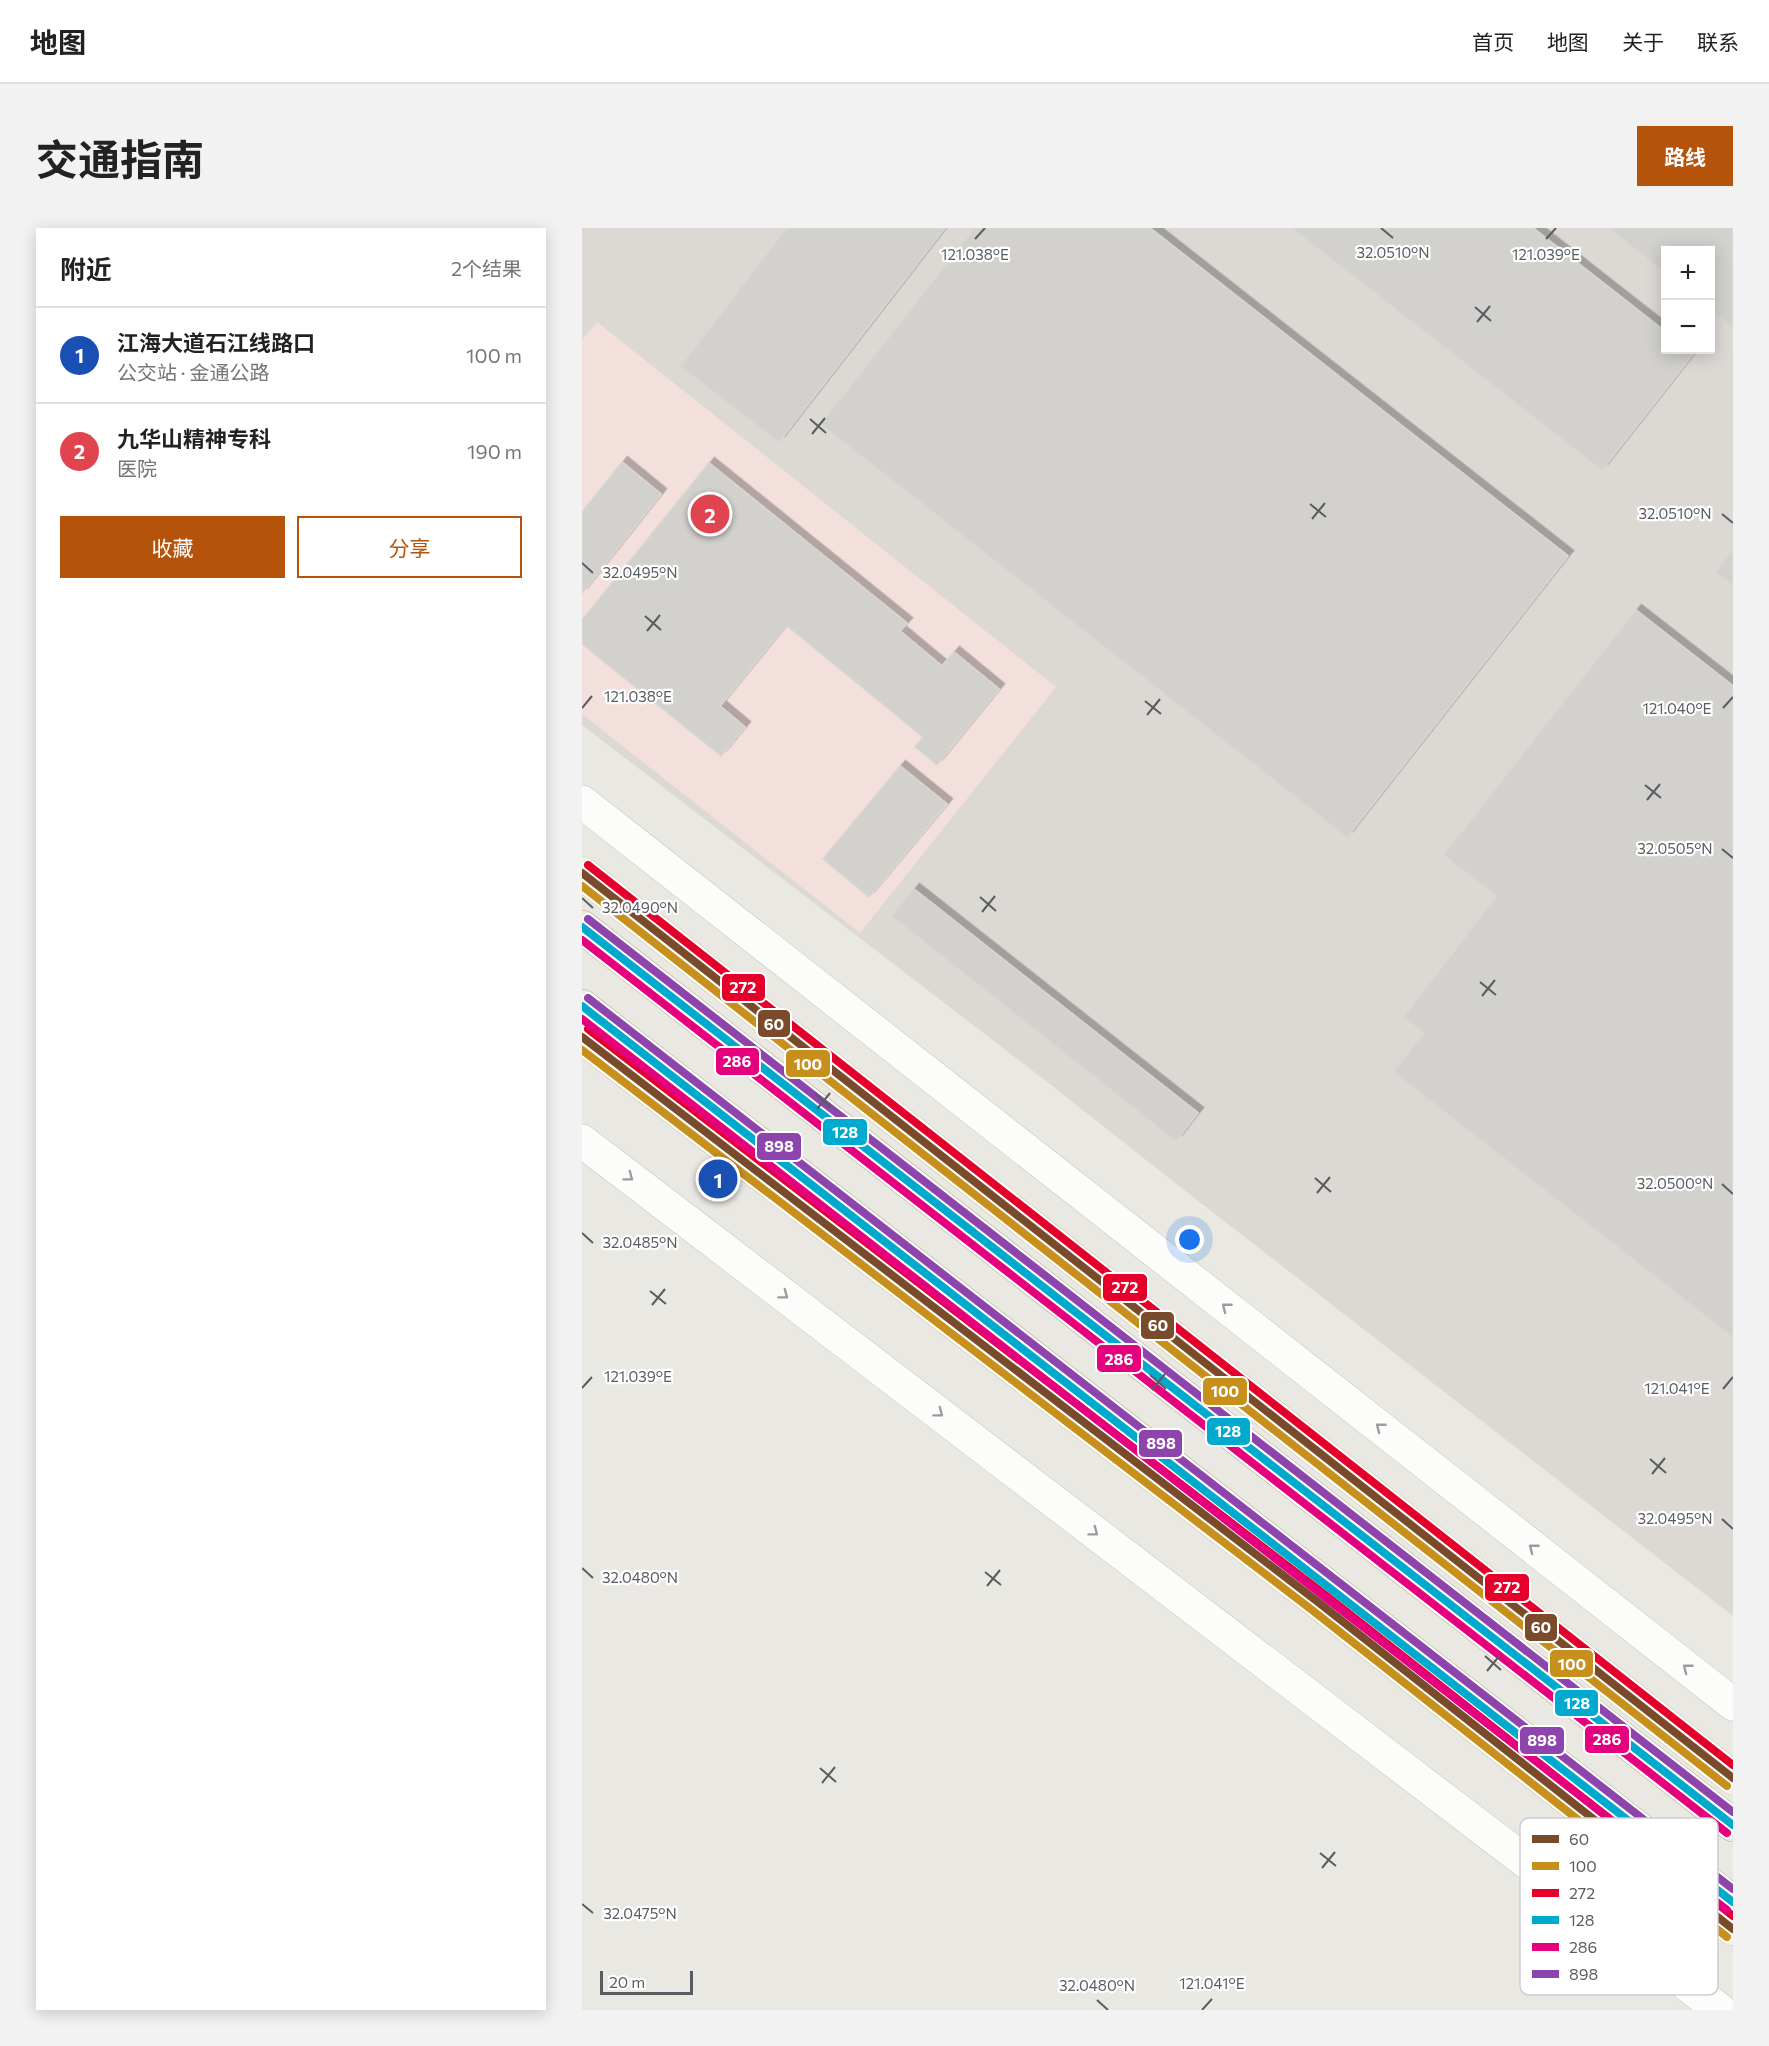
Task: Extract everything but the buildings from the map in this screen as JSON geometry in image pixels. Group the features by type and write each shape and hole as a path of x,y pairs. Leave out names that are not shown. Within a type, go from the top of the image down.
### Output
{"highway":[{"path":"582,927 1733,1825"},
{"path":"582,1006 1625,1818"},
{"path":"1718,1890 1733,1902"}],"main road":[{"path":"582,873 1733,1778"},
{"path":"582,1037 1318,1602 1592,1818"},
{"path":"1718,1917 1733,1929"}],"street":[{"path":"582,802 1733,1704"},
{"path":"582,1141 1520,1857"},
{"path":"1700,1995 1720,2010"}],"shaded area":[{"path":"582,228 1733,228 1733,1616 1050,1084 582,725"},
{"path":"597,322 1056,687 860,933 582,714 582,340"}],"transit line":[{"name":"272","path":"588,865 1733,1765"},
{"name":"60","path":"582,873 1733,1778"},
{"name":"100","path":"582,886 1727,1786"},
{"name":"898","path":"588,919 1733,1812"},
{"name":"128","path":"582,927 1733,1825"},
{"name":"286","path":"582,940 1708,1818"},
{"name":"898","path":"588,998 1642,1818"},
{"name":"128","path":"582,1006 1625,1818"},
{"name":"286","path":"582,1019 1609,1818"},
{"name":"272","path":"588,1029 1324,1594 1609,1818"},
{"name":"60","path":"582,1037 1318,1602 1592,1818"},
{"name":"100","path":"582,1050 1312,1610 1576,1818"},
{"name":"286","path":"1718,1826 1727,1833"},
{"name":"898","path":"1718,1877 1733,1889"},
{"name":"128","path":"1718,1890 1733,1902"},
{"name":"286","path":"1718,1903 1727,1910"},
{"name":"272","path":"1718,1904 1733,1916"},
{"name":"60","path":"1718,1917 1733,1929"},
{"name":"100","path":"1718,1930 1727,1937"}],"place":[{"name":"九华山精神专科","path":"710,514"},
{"name":"江海大道石江线路口","path":"718,1179"}]}
